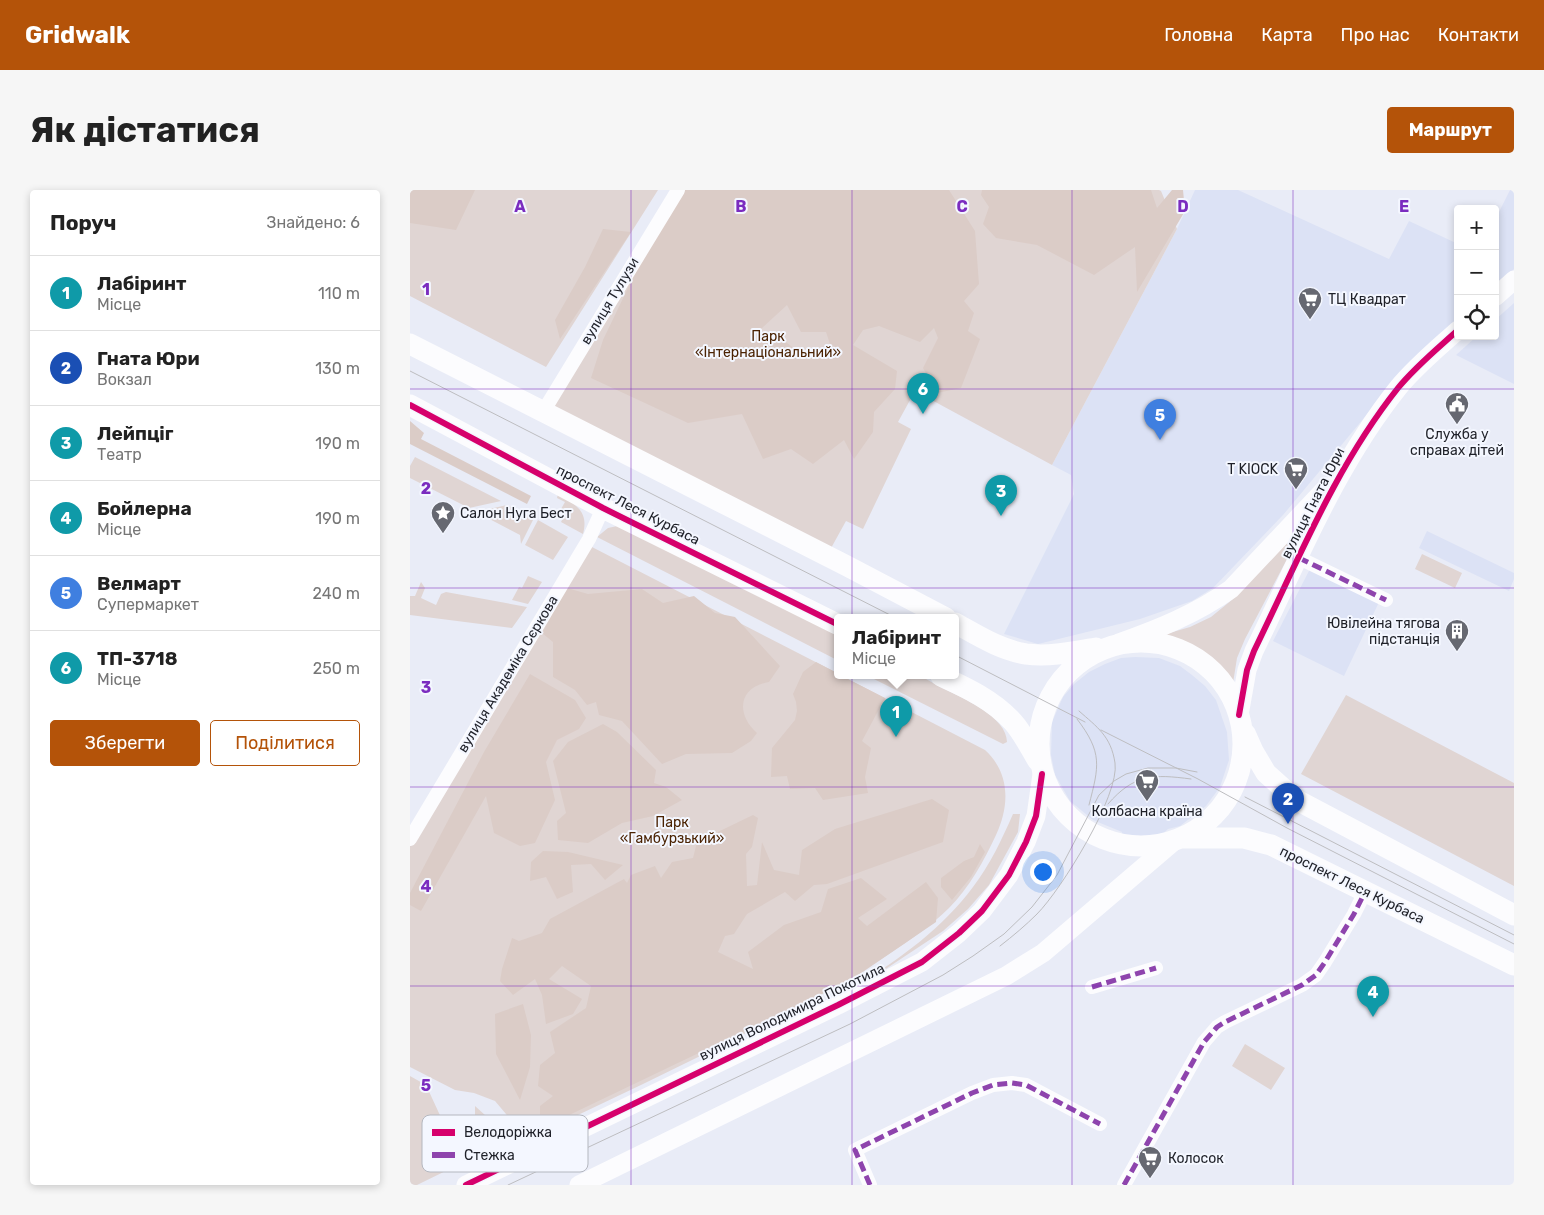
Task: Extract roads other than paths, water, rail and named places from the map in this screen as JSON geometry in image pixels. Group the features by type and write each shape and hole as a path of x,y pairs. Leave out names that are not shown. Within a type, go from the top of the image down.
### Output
{"main road":[{"path":"410,344 838,561 938,614"},
{"name":"проспект Леся Курбаса","path":"410,406 603,508 834,623"},
{"path":"410,410 436,433 498,467 526,468 539,473"},
{"path":"959,625 994,643 1026,654 1060,654 1144,641 1169,645 1193,655 1213,671 1229,691 1253,751 1266,773 1295,799 1514,915"},
{"path":"1041,768 1038,739 1042,715 1051,693 1066,673 1084,658 1112,645"},
{"path":"948,679 987,699 1013,722 1041,768 1054,799 1071,820 1094,835 1119,845 1146,847 1178,840 1202,826 1219,811 1232,791 1240,770 1243,746 1240,719"},
{"name":"проспект Леся Курбаса","path":"1178,840 1244,838 1271,845 1366,890 1514,965"}],"street":[{"name":"вулиця Тулузи","path":"543,412 678,190"},
{"path":"1497,295 1514,280"},
{"name":"вулиця Гната Юри","path":"1240,719 1247,670 1254,651 1341,471 1367,430 1398,388 1415,369 1454,334"},
{"name":"вулиця Гната Юри","path":"1112,645 1167,626 1214,601 1231,589 1341,471"},
{"name":"вулиця Академіка Сєркова","path":"410,839 589,539 603,508"},
{"path":"1299,558 1386,600"},
{"name":"вулиця Володимира Покотила","path":"588,1126 838,1005 922,962 959,933 998,891 1009,875 1026,842 1036,816 1041,768"},
{"path":"579,1185 1006,976 1043,953 1178,840"},
{"path":"1124,1185 1204,1042 1221,1024 1302,985 1316,974 1326,962 1366,890"},
{"path":"1092,986 1156,968"},
{"path":"870,1185 855,1150 993,1084 1012,1083 1026,1085 1100,1124"},
{"name":"вулиця Володимира Покотила","path":"466,1185 493,1172"}],"tram line":[{"path":"410,371 888,614"},
{"path":"959,657 1085,722"},
{"path":"1000,946 1037,914 1060,885 1087,841 1108,797 1114,778 1115,763 1113,754 1107,739 1079,711"},
{"path":"1077,719 1095,751 1095,780 1089,805"},
{"path":"1101,730 1514,944"},
{"path":"588,1147 850,1024 943,975 1004,934 1032,907 1057,875 1099,795 1114,781 1126,774 1148,768 1176,768 1197,772"},
{"path":"1108,804 1117,794 1145,778 1191,779"},
{"path":"1245,797 1514,935"},
{"path":"508,1185 536,1172"}],"place":[{"name":"ТЦ Квадрат","path":"1310,320"},
{"name":"ТП-3718","path":"923,414"},
{"name":"Служба у справах дітей","path":"1457,425"},
{"name":"Велмарт","path":"1160,440"},
{"name":"T KIOCK","path":"1296,490"},
{"name":"Лейпціг","path":"1001,516"},
{"name":"Салон Нуга Бест","path":"443,534"},
{"name":"Ювілейна тягова підстанція","path":"1457,652"},
{"name":"Лабіринт","path":"896,737"},
{"name":"Колбасна країна","path":"1147,802"},
{"name":"Гната Юри","path":"1288,824"},
{"name":"Бойлерна","path":"1373,1017"},
{"name":"Колосок","path":"1150,1179"}],"park label":[{"name":"Парк «Інтернаціональний»","path":"768,344"},
{"name":"Парк «Гамбурзький»","path":"672,830"}]}
